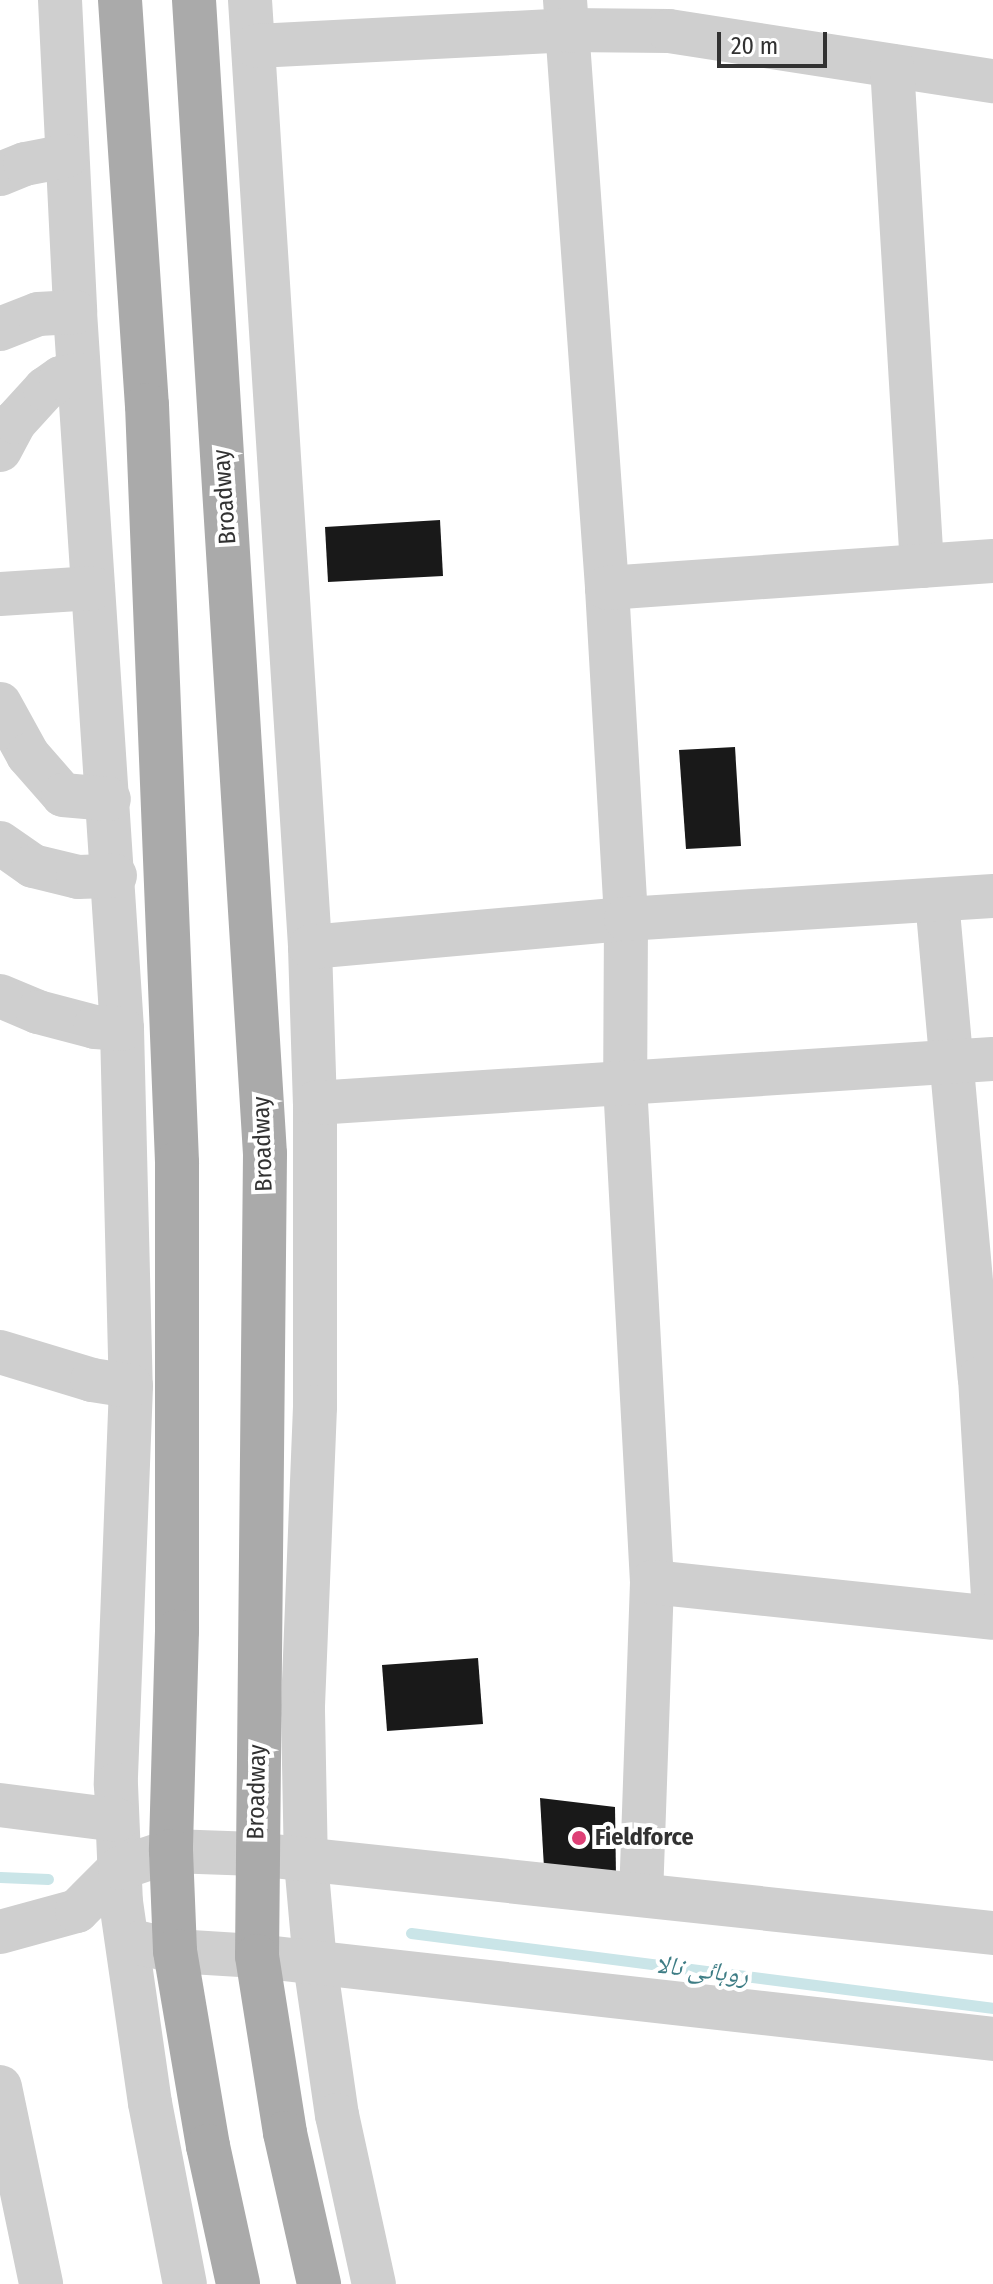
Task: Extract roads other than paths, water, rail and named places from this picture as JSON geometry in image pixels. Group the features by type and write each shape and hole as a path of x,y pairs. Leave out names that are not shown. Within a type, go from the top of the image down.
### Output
{"main road":[{"path":"120,0 147,405 177,1163 177,1631 171,1851 175,1951 208,2146 238,2284"},
{"name":"Broadway","path":"194,0 265,1154 257,1956 285,2133 319,2284"}],"street":[{"path":"60,0 75,312 115,876 122,1029 131,1386 117,1820 124,1936 150,2103 185,2284"},
{"path":"250,0 256,46 310,947 315,1103 315,1407 303,1711 306,1862 315,1963 337,2115 374,2284"},
{"path":"256,46 566,15 993,81"},
{"path":"566,15 607,588 626,919 625,1084 652,1582 641,1893"},
{"path":"892,66 922,566"},
{"path":"0,174 25,164 66,156"},
{"path":"0,329 38,314 75,312"},
{"path":"0,450 15,422 45,389 61,378 79,375"},
{"path":"607,588 993,561"},
{"path":"0,594 93,588"},
{"path":"0,704 28,755 63,795 109,799"},
{"path":"0,843 33,866 78,877 115,876"},
{"path":"310,947 626,919 993,896"},
{"path":"937,900 949,1062 986,1377 993,1598"},
{"path":"0,996 38,1012 95,1027 122,1029"},
{"path":"315,1103 993,1059"},
{"path":"0,1352 92,1380 131,1386"},
{"path":"652,1582 993,1618"},
{"path":"0,1805 117,1820"},
{"path":"0,1932 77,1911 120,1868 171,1851 256,1854 306,1862 641,1893 993,1933"},
{"path":"77,1911 148,1946 175,1951 257,1956 993,2039"},
{"path":"0,2087 41,2284"}],"waterway":[{"name":"روہائی نالا","path":"0,1877 48,1879"},
{"name":"روہائی نالا","path":"411,1933 993,2008"}],"place":[{"name":"Fieldforce","path":"579,1838"}]}
